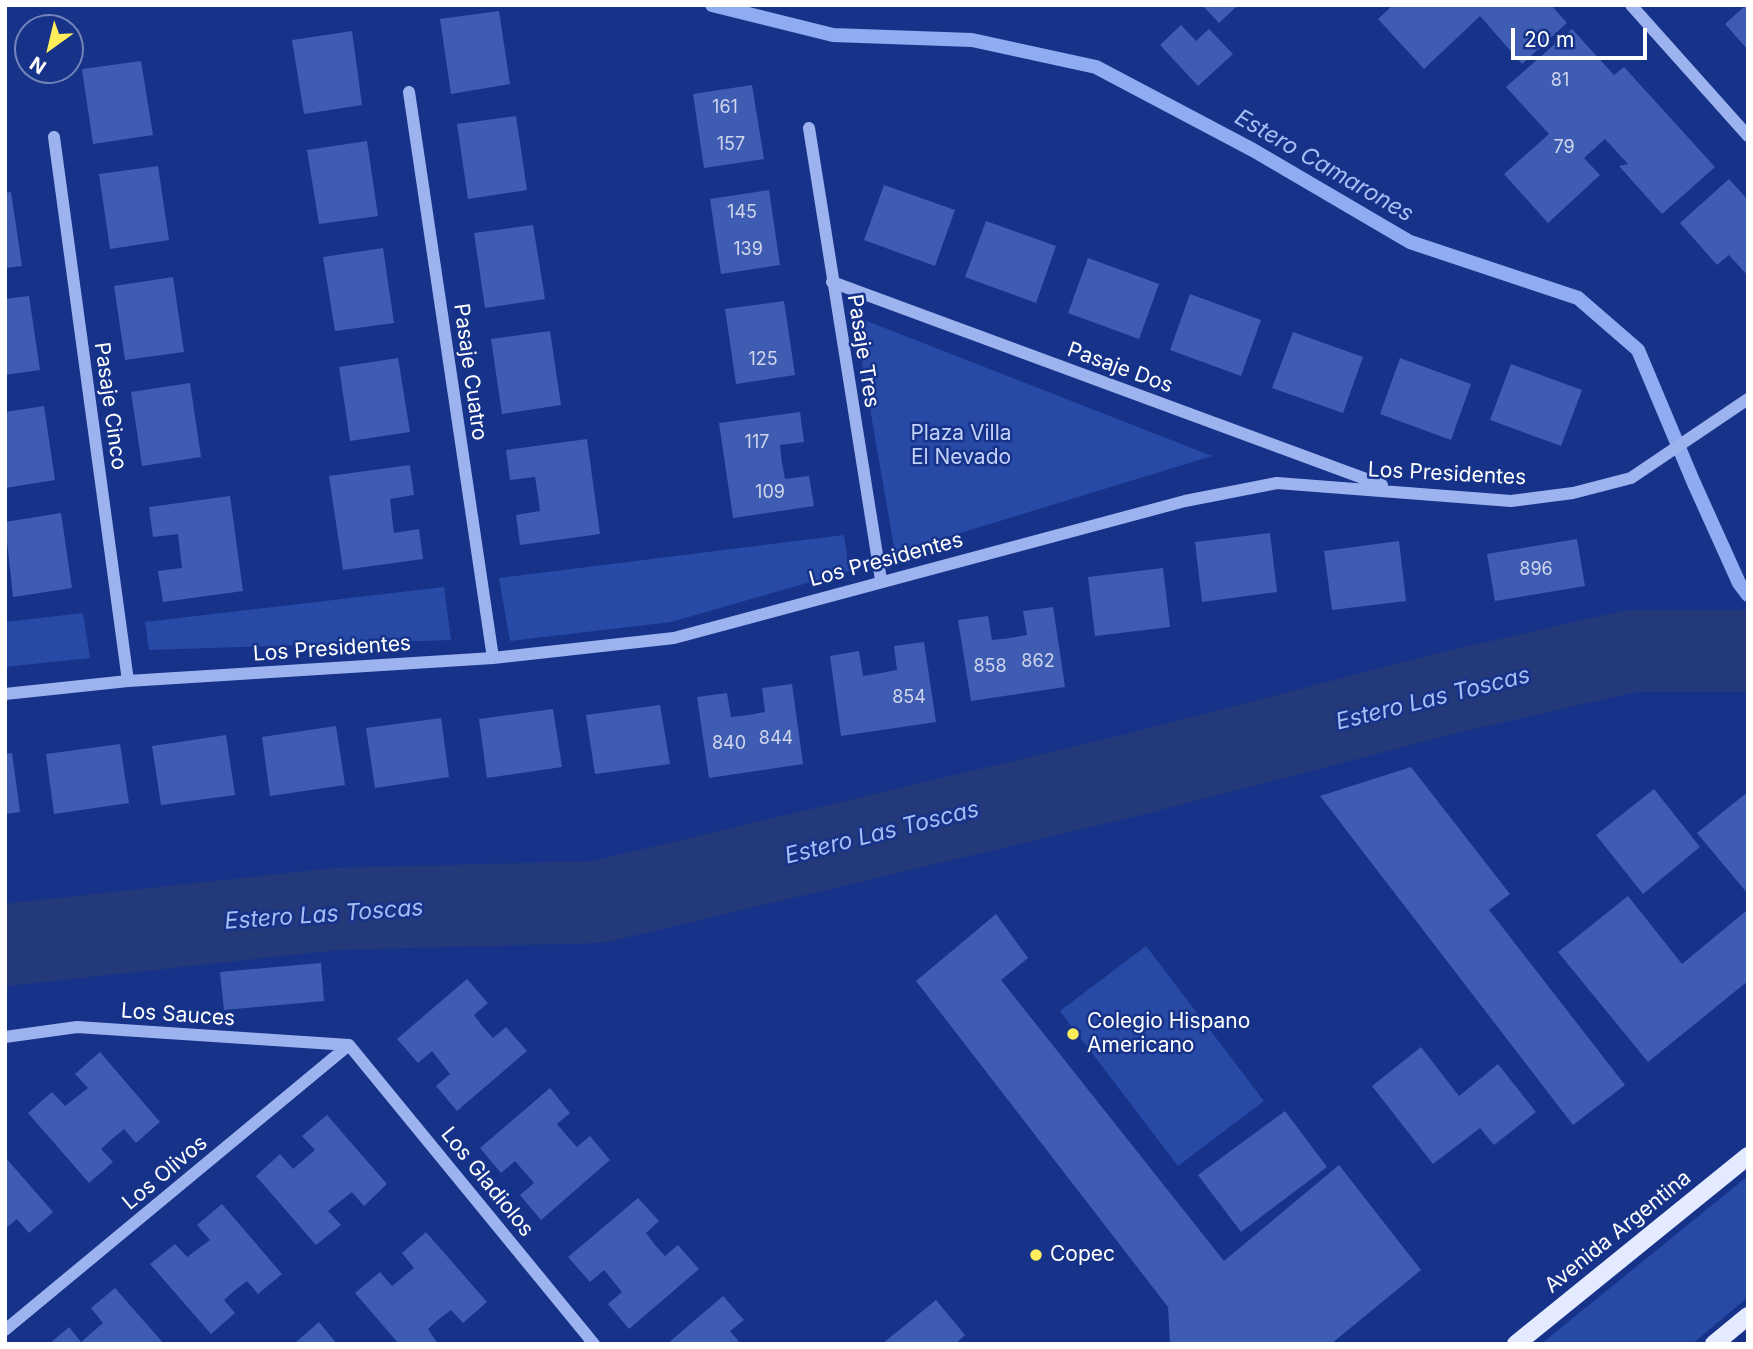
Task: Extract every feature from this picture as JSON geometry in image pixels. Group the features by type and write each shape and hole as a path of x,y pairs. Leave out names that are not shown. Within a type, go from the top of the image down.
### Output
{"main road":[{"name":"Avenida Argentina","path":"1516,1344 1748,1156"},
{"path":"1714,1344 1748,1316"}],"street":[{"path":"1631,5 1748,136"},
{"name":"Pasaje Cuatro","path":"409,92 493,657"},
{"name":"Pasaje Tres","path":"809,128 881,580"},
{"name":"Pasaje Cinco","path":"54,137 128,681"},
{"name":"Pasaje Dos","path":"832,282 1395,490"},
{"name":"Los Presidentes","path":"5,694 128,681 493,657 674,638 881,580 1185,501 1277,483 1511,501 1573,493 1631,478 1748,399"},
{"name":"Los Sauces","path":"5,1037 77,1027 349,1045"},
{"name":"Los Olivos","path":"5,1330 349,1045"},
{"name":"Los Gladiolos","path":"349,1045 590,1342"}],"green space":[{"name":"Plaza Villa El Nevado","path":"854,316 1212,456 895,553"},
{"path":"844,535 849,571 671,622 510,641 499,578"},
{"path":"444,587 451,640 149,650 145,622"},
{"path":"83,613 90,658 5,667 5,622"},
{"path":"1146,946 1264,1101 1178,1166 1060,1011"},
{"path":"1748,1176 1748,1297 1692,1344 1541,1344"}],"building":[{"path":"1202,5 1238,5 1219,23"},
{"path":"1393,5 1551,5 1567,23 1522,64 1480,16 1424,69 1378,19"},
{"path":"1748,5 1748,50 1725,24"},
{"path":"499,11 510,84 451,94 440,19"},
{"path":"1181,25 1196,41 1209,29 1233,54 1198,86 1160,45"},
{"path":"1572,29 1614,75 1624,67 1715,167 1662,214 1619,166 1628,164 1605,139 1584,158 1600,175 1548,223 1504,174 1549,134 1506,87"},
{"path":"352,31 362,105 304,114 292,40"},
{"path":"141,61 153,135 93,144 84,69"},
{"path":"752,85 764,159 704,168 693,94"},
{"path":"516,116 527,190 468,199 457,124"},
{"path":"367,141 378,216 319,224 307,150"},
{"path":"158,166 169,240 110,249 99,174"},
{"path":"1729,179 1748,200 1748,276 1729,255 1717,265 1680,223"},
{"path":"884,185 955,210 935,266 864,240"},
{"path":"769,190 780,265 721,274 710,199"},
{"path":"11,192 22,266 5,268 5,193"},
{"path":"986,221 1056,246 1036,303 965,277"},
{"path":"533,225 545,299 485,308 474,233"},
{"path":"383,248 394,323 335,331 323,257"},
{"path":"1088,258 1159,284 1139,339 1068,313"},
{"path":"173,277 184,352 125,360 114,286"},
{"path":"1190,294 1261,320 1241,376 1170,350"},
{"path":"29,296 40,370 5,375 5,299"},
{"path":"784,301 795,375 736,384 725,309"},
{"path":"550,331 561,405 502,414 491,339"},
{"path":"1293,332 1363,357 1343,413 1272,388"},
{"path":"398,358 410,432 350,441 339,367"},
{"path":"1400,358 1471,384 1451,440 1380,414"},
{"path":"1511,364 1582,390 1561,446 1490,420"},
{"path":"190,383 201,457 142,466 131,392"},
{"path":"44,406 55,480 5,488 5,412"},
{"path":"800,412 804,442 780,445 782,463 785,479 809,476 814,506 733,518 719,423"},
{"path":"587,439 600,534 520,545 516,515 540,511 538,495 535,477 510,480 506,450"},
{"path":"410,465 414,495 390,499 394,533 419,529 423,559 343,570 329,476"},
{"path":"230,496 243,591 163,602 158,571 182,568 178,534 153,537 149,507"},
{"path":"61,513 72,588 13,597 5,522"},
{"path":"1270,533 1277,592 1202,602 1195,542"},
{"path":"1577,539 1585,586 1495,601 1487,554"},
{"path":"1399,541 1406,601 1332,610 1324,551"},
{"path":"1163,568 1170,627 1095,636 1088,577"},
{"path":"1053,607 1065,687 971,701 958,620 988,616 992,640 1010,638 1027,635 1023,611"},
{"path":"924,642 936,722 841,736 830,656 859,651 863,676 897,670 894,646"},
{"path":"792,684 803,764 709,778 697,697 727,693 731,717 749,715 765,712 762,688"},
{"path":"660,705 670,764 595,774 586,715"},
{"path":"553,709 562,767 487,778 479,719"},
{"path":"441,718 449,777 375,788 366,728"},
{"path":"336,726 345,785 270,796 262,737"},
{"path":"226,735 235,795 161,805 152,746"},
{"path":"120,744 129,803 54,814 46,754"},
{"path":"12,753 20,812 5,814 5,754"},
{"path":"1411,767 1510,894 1489,910 1625,1085 1573,1125 1320,796"},
{"path":"1654,789 1700,847 1643,894 1596,835"},
{"path":"1745,794 1748,797 1748,894 1697,833"},
{"path":"1628,896 1682,964 1746,911 1748,913 1748,981 1648,1062 1558,952"},
{"path":"996,914 1028,958 1001,980 1224,1261 1339,1165 1421,1270 1331,1344 1170,1344 1168,1307 916,981"},
{"path":"321,963 324,1001 224,1010 220,972"},
{"path":"467,979 488,1003 474,1015 483,1027 493,1038 506,1027 527,1051 457,1111 436,1086 450,1074 432,1051 418,1063 397,1039"},
{"path":"1421,1047 1459,1096 1498,1064 1536,1112 1494,1145 1480,1128 1433,1164 1372,1086"},
{"path":"100,1052 160,1122 136,1143 124,1129 112,1139 101,1149 113,1162 89,1183 28,1113 52,1092 65,1106 88,1088 75,1074"},
{"path":"550,1088 570,1113 557,1124 577,1147 590,1136 610,1160 541,1220 520,1195 534,1183 515,1161 501,1173 480,1148"},
{"path":"1285,1111 1327,1167 1241,1232 1198,1175"},
{"path":"327,1115 387,1184 364,1206 352,1192 328,1211 341,1225 316,1245 256,1176 280,1154 293,1169 315,1150 302,1136"},
{"path":"5,1157 53,1212 29,1233 17,1219 5,1229"},
{"path":"638,1198 659,1221 646,1233 655,1245 665,1256 678,1245 699,1269 629,1329 608,1304 622,1292 604,1270 590,1282 568,1257"},
{"path":"222,1204 282,1274 258,1294 247,1281 234,1291 224,1300 235,1313 211,1334 150,1264 175,1244 187,1257 210,1240 197,1225"},
{"path":"426,1232 487,1302 463,1323 451,1310 439,1319 428,1329 438,1344 399,1344 355,1293 380,1272 392,1286 414,1268 402,1253"},
{"path":"115,1288 164,1344 49,1344 69,1327 81,1342 103,1323 91,1308"},
{"path":"723,1296 744,1320 730,1331 741,1344 667,1344"},
{"path":"936,1300 965,1335 955,1344 882,1344"},
{"path":"319,1322 337,1344 294,1344"}],"waterway":[{"name":"Estero Camarones","path":"712,5 833,35 972,40 1096,67 1253,150 1410,242 1578,298 1638,350 1693,481 1739,583 1748,595"},
{"name":"Estero Las Toscas","path":"5,945 336,909 598,902 1132,775 1448,693 1631,651 1748,651"}],"place":[{"name":"Colegio Hispano Americano","path":"1073,1034"},
{"name":"Copec","path":"1036,1255"}]}
